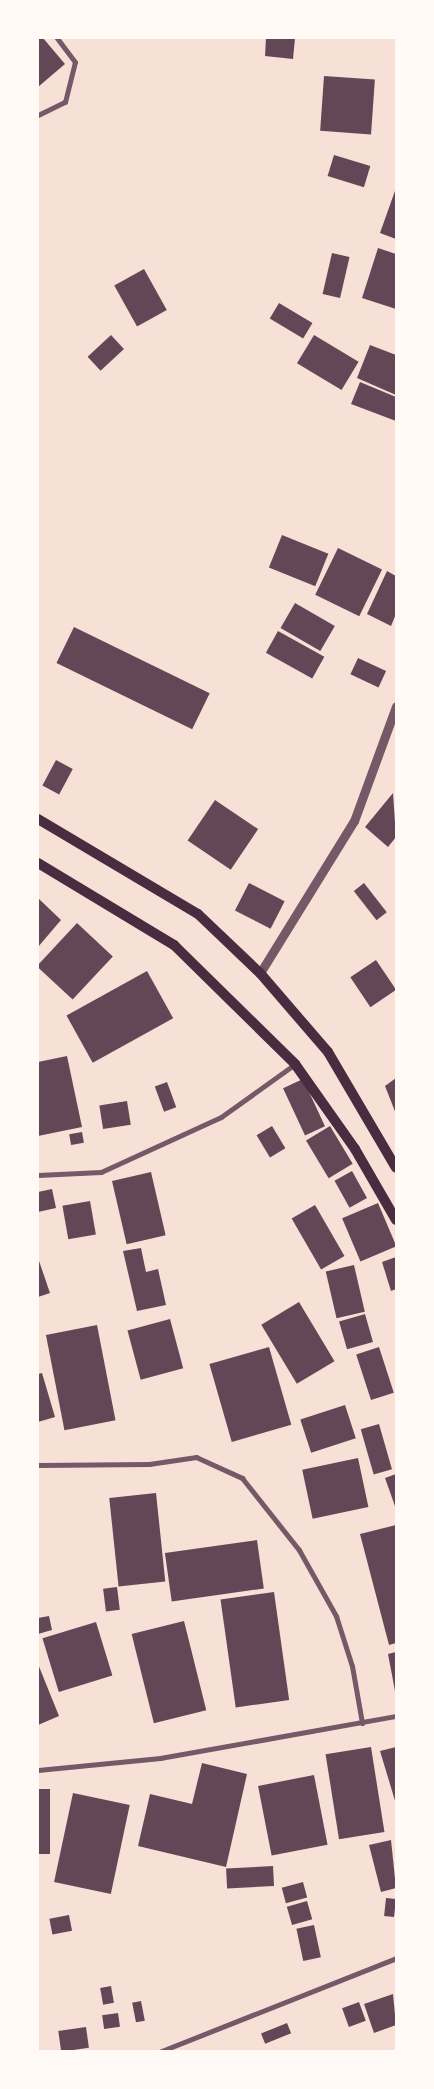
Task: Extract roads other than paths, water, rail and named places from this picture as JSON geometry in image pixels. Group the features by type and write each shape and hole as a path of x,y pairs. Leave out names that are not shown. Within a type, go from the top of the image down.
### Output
{"main road":[{"path":"38,818 198,914 260,972 328,1052 396,1168"},
{"path":"38,864 174,945 295,1064 355,1149 396,1220"}],"street":[{"path":"38,115 65,102 75,62 57,38"},
{"path":"260,972 354,821 396,706"},
{"path":"38,1175 101,1172 222,1117 295,1064"},
{"path":"38,1465 149,1464 196,1457 242,1478 299,1550 336,1616 352,1666 362,1723"},
{"path":"38,1770 160,1758 396,1716"},
{"path":"159,2052 396,1958"}]}
